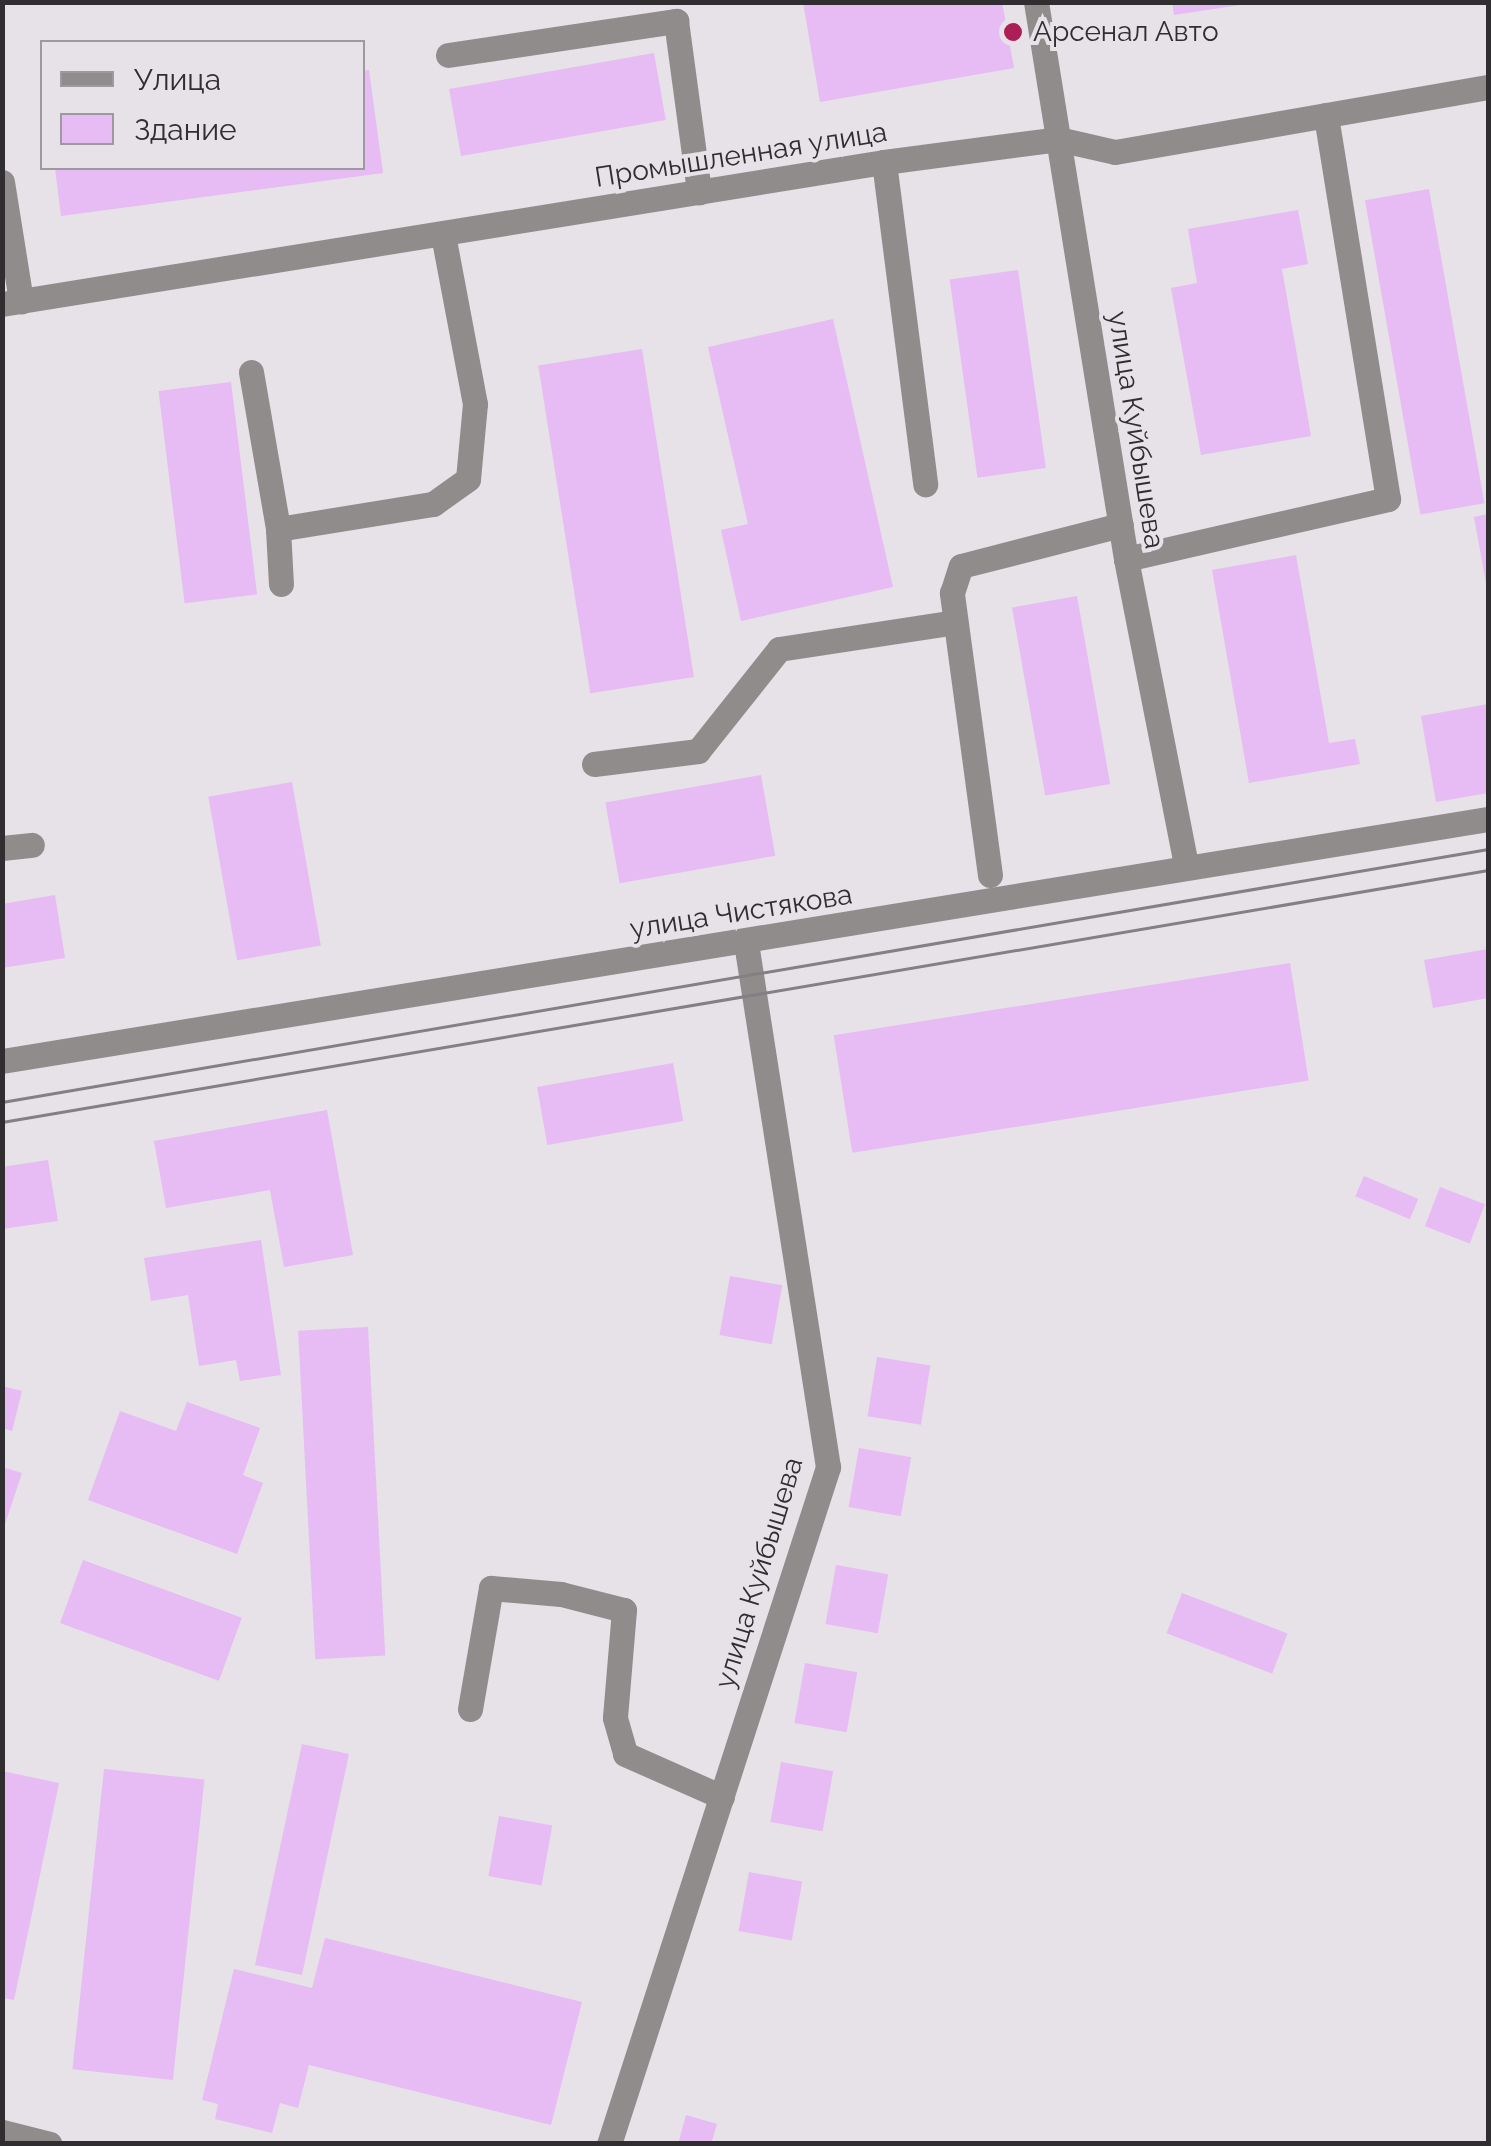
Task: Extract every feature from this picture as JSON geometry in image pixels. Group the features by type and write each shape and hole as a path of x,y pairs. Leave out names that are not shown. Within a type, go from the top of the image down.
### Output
{"street":[{"name":"улица Куйбышева","path":"1036,2 1126,558 1186,866"},
{"path":"448,54 676,22 698,192"},
{"name":"Промышленная улица","path":"12,302 884,162 1058,138 1114,152 1488,87"},
{"path":"1126,558 1388,499 1326,115"},
{"path":"884,162 925,484"},
{"path":"2,182 12,302"},
{"path":"278,529 433,504 468,479 475,404 443,234"},
{"path":"251,372 278,529 281,584"},
{"path":"990,875 952,593 961,566 1121,526"},
{"path":"594,764 698,751 779,649 956,622"},
{"name":"улица Чистякова","path":"2,1061 746,943 1488,818"},
{"path":"2,848 32,845"},
{"name":"улица Куйбышева","path":"610,2144 828,1467 746,943"},
{"path":"470,1709 490,1588 560,1594 624,1610 614,1718 626,1754 722,1796"},
{"path":"2,2132 50,2144"}],"building":[{"path":"803,2 1002,2 1014,68 820,102"},
{"path":"1172,2 1239,2 1240,5 1174,15"},
{"path":"654,53 666,120 461,156 449,89"},
{"path":"369,70 383,173 61,216 55,170 365,170 365,71"},
{"path":"1429,189 1484,503 1420,514 1365,200"},
{"path":"1298,210 1308,264 1282,269 1311,436 1201,455 1171,288 1197,283 1188,229"},
{"path":"1018,270 1046,468 978,478 950,280"},
{"path":"833,319 893,587 741,621 721,530 748,524 708,347"},
{"path":"642,349 694,677 590,693 538,365"},
{"path":"231,382 257,594 185,603 159,391"},
{"path":"1488,514 1488,589 1487,589 1474,517"},
{"path":"1296,555 1329,743 1355,739 1360,764 1249,783 1212,570"},
{"path":"1077,596 1110,784 1045,796 1012,607"},
{"path":"1488,704 1488,793 1436,802 1421,716"},
{"path":"761,775 775,856 620,883 605,802"},
{"path":"292,782 321,945 237,960 208,797"},
{"path":"55,895 65,958 2,968 2,904"},
{"path":"1488,949 1488,998 1433,1008 1424,960"},
{"path":"1290,963 1309,1081 852,1153 834,1035"},
{"path":"673,1063 683,1121 547,1145 537,1087"},
{"path":"327,1110 353,1255 284,1267 270,1190 166,1208 154,1141"},
{"path":"48,1160 58,1221 2,1229 2,1167"},
{"path":"1364,1176 1418,1199 1410,1219 1355,1196"},
{"path":"1440,1187 1485,1204 1470,1243 1425,1226"},
{"path":"261,1240 281,1375 240,1381 236,1360 199,1366 188,1295 151,1301 144,1258"},
{"path":"730,1276 782,1285 772,1344 720,1335"},
{"path":"368,1327 385,1656 315,1659 298,1331"},
{"path":"877,1357 930,1365 921,1425 868,1416"},
{"path":"2,1386 22,1391 12,1431 2,1428"},
{"path":"187,1402 260,1428 243,1475 263,1483 237,1554 88,1500 120,1411 176,1431"},
{"path":"859,1448 911,1457 901,1516 849,1507"},
{"path":"2,1467 22,1473 3,1530 2,1530"},
{"path":"83,1560 242,1618 219,1681 60,1623"},
{"path":"836,1565 888,1574 878,1633 826,1624"},
{"path":"1182,1593 1287,1633 1272,1674 1167,1633"},
{"path":"805,1663 857,1672 847,1732 794,1723"},
{"path":"302,1744 349,1754 302,1975 255,1965"},
{"path":"781,1762 833,1771 823,1831 770,1822"},
{"path":"104,1769 204,1780 173,2080 72,2069"},
{"path":"2,1771 59,1783 14,2000 2,1998"},
{"path":"499,1816 552,1825 542,1885 488,1876"},
{"path":"749,1872 802,1881 792,1940 739,1931"},
{"path":"325,1938 582,2002 551,2125 309,2065 298,2108 280,2103 272,2133 215,2119 218,2104 202,2100 234,1969 312,1988"},
{"path":"686,2115 717,2124 711,2144 678,2144"}],"tram line":[{"path":"2,1102 1488,849"},
{"path":"2,1122 1488,870"}],"place":[{"name":"Арсенал Авто","path":"1013,32"}]}
